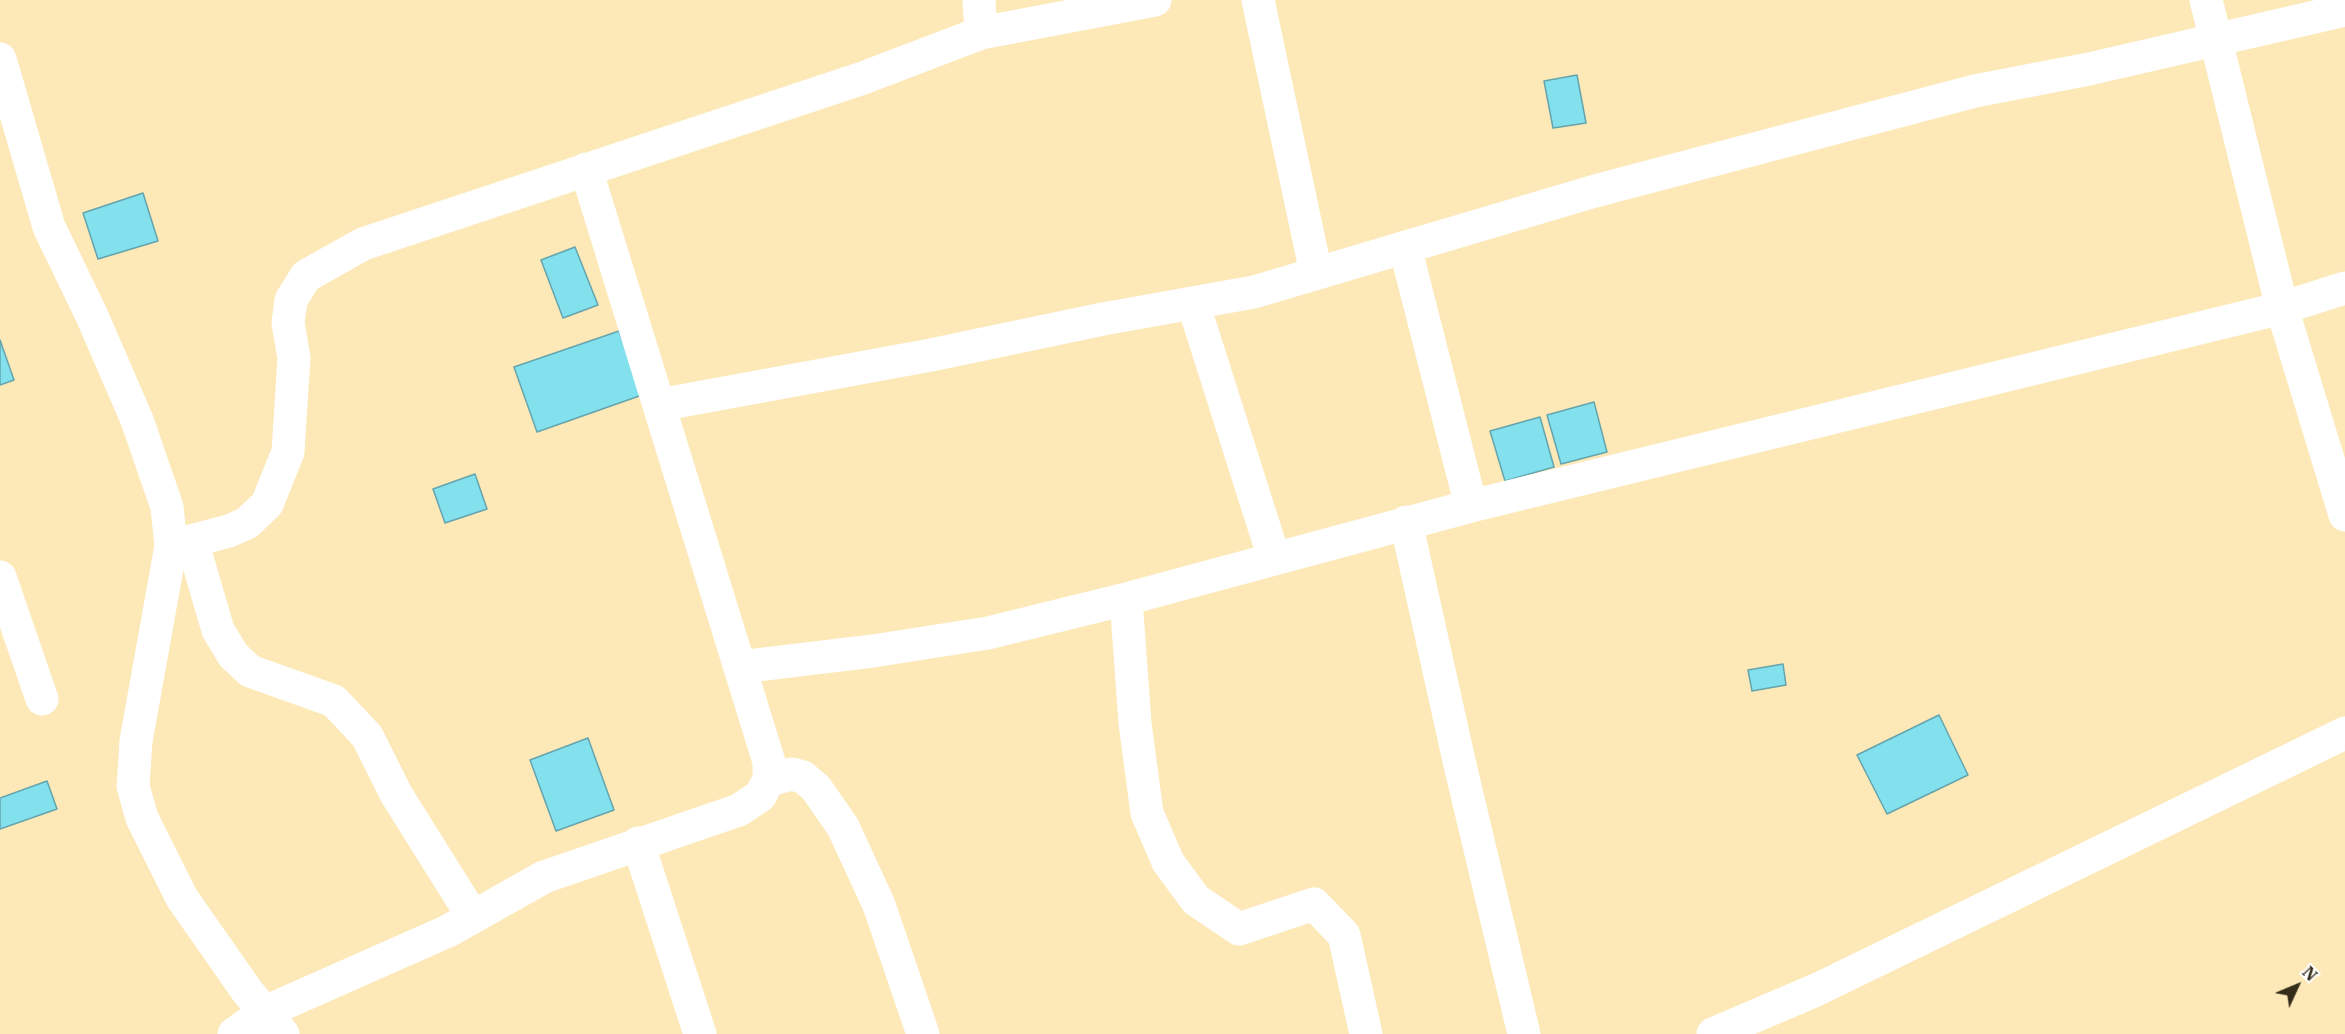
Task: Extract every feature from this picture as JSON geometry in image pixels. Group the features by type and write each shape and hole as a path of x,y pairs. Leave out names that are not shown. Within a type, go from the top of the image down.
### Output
{"street":[{"path":"979,0 981,33"},
{"path":"181,544 229,531 247,523 267,504 288,452 294,358 288,323 291,300 306,276 363,244 863,78 981,33 1155,0"},
{"path":"1258,0 1316,273"},
{"path":"2206,0 2282,308 2345,515"},
{"path":"659,405 1254,292 1607,188 1975,91 2089,69 2345,10"},
{"path":"0,59 50,227 137,420 181,544 218,630 232,655 250,670 334,701 367,736 396,794 472,917"},
{"path":"234,1034 274,1023 544,878 638,843 739,810 760,796 769,780 769,762 586,169"},
{"path":"1405,247 1471,506"},
{"path":"740,667 873,651 988,633 1126,599 1406,522 2282,308 2345,288"},
{"path":"1193,303 1274,558"},
{"path":"1406,522 1460,765 1524,1034"},
{"path":"181,544 138,730 133,786 142,818 182,898 247,990 274,1023"},
{"path":"0,577 42,699"},
{"path":"1126,599 1135,723 1147,813 1168,862 1196,900 1239,929 1314,904 1344,936 1366,1034"},
{"path":"1713,1034 1827,985 2345,733"},
{"path":"769,780 792,774 803,777 816,788 843,827 879,905 924,1034"},
{"path":"638,843 700,1034"}],"building":[{"path":"1577,75 1586,123 1553,128 1544,81"},
{"path":"143,193 158,241 98,259 83,213"},
{"path":"575,247 598,305 563,318 541,260"},
{"path":"619,331 642,395 537,432 514,367"},
{"path":"0,340 14,380 0,385"},
{"path":"1594,402 1607,452 1561,464 1547,415"},
{"path":"1540,417 1554,467 1505,481 1490,431"},
{"path":"475,474 487,509 445,523 433,489"},
{"path":"1783,664 1786,685 1752,691 1748,670"},
{"path":"1939,715 1968,775 1887,814 1857,755"},
{"path":"588,738 614,810 556,831 530,760"},
{"path":"47,781 57,809 0,829 0,798"}]}
